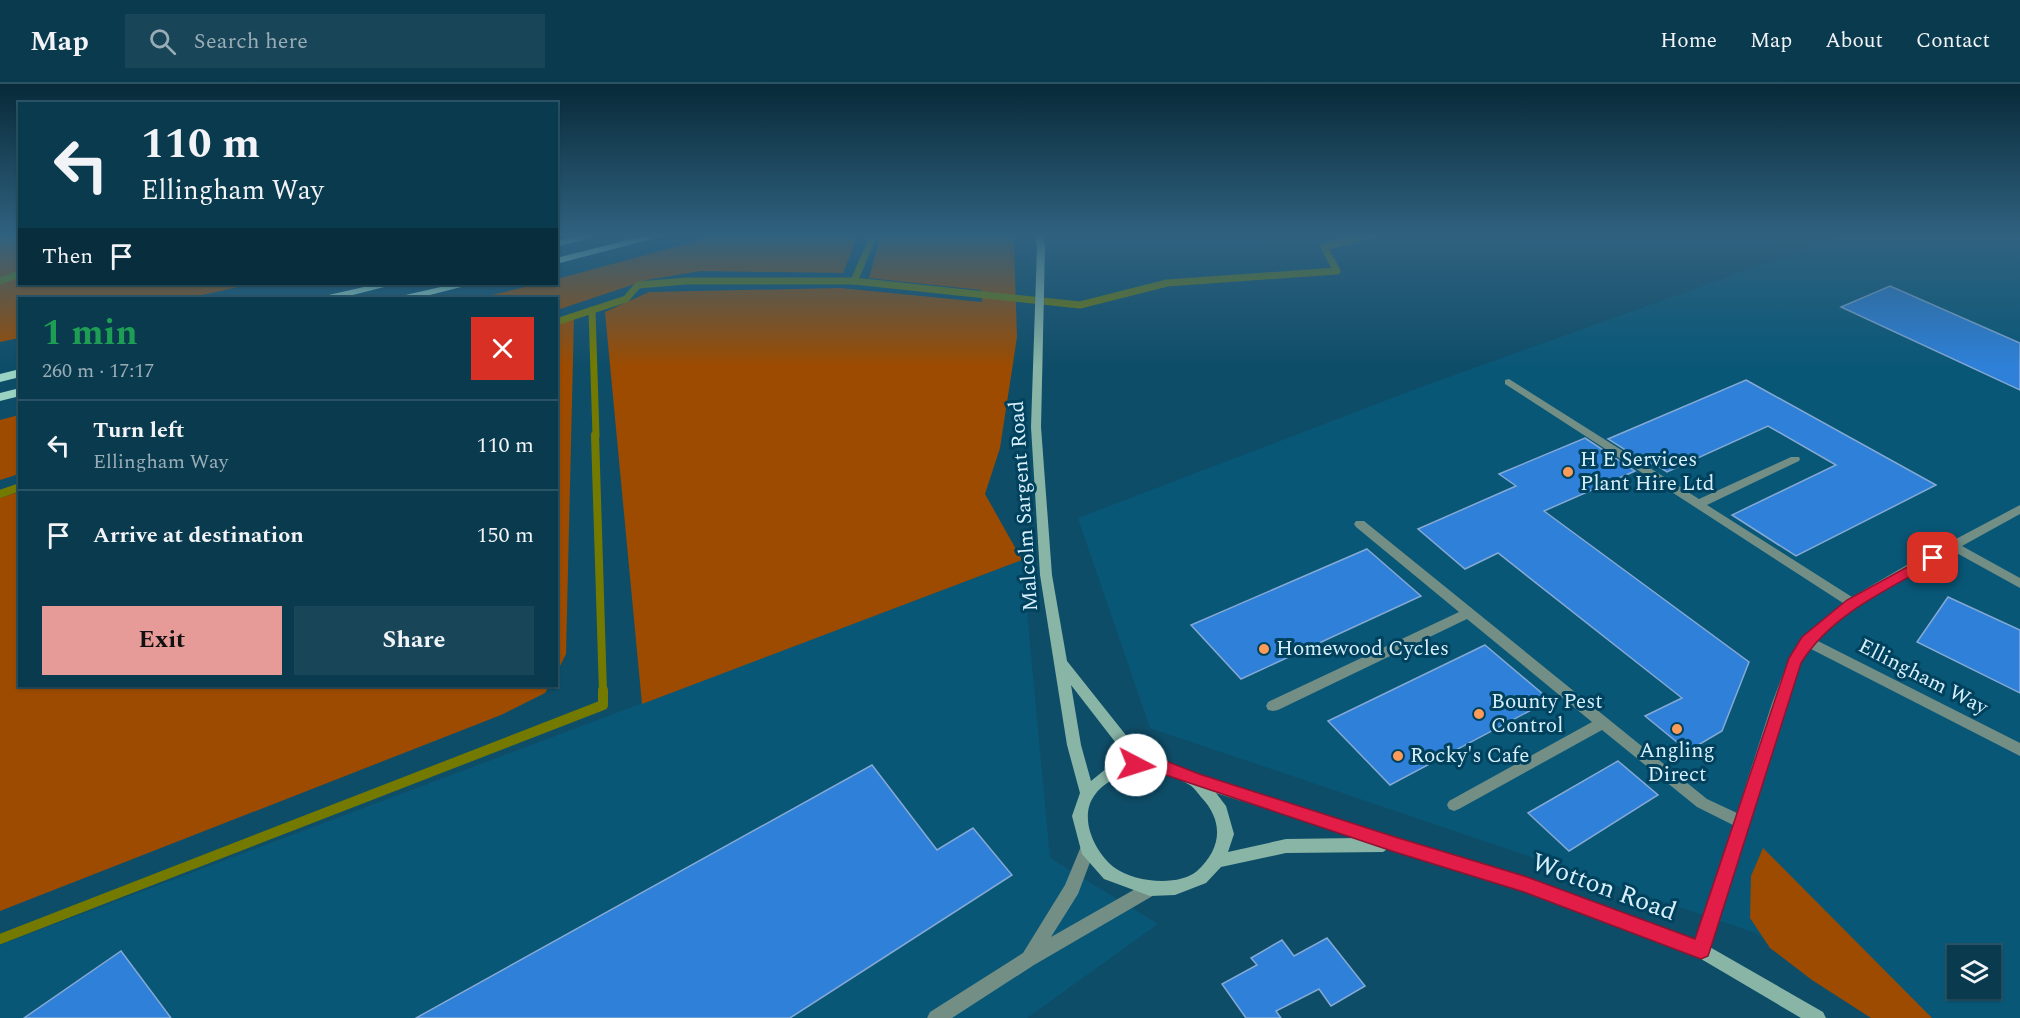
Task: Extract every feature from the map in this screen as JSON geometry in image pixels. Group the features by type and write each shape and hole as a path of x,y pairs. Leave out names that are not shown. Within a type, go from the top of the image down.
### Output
{"main road":[{"path":"332,297 386,285"},
{"path":"409,297 463,285"},
{"path":"0,378 18,374"},
{"path":"0,397 18,392"}],"street":[{"name":"Malcolm Sargent Road","path":"1040,279 1036,428 1046,575 1074,745 1088,794"},
{"path":"1509,382 1852,603"},
{"path":"1699,504 1795,459"},
{"path":"1701,950 1794,662 1807,641 1852,603 2020,509"},
{"path":"1360,524 1702,803 1741,822"},
{"path":"1953,546 2020,584"},
{"path":"1272,706 1467,612"},
{"name":"Ellingham Way","path":"1807,641 2020,750"},
{"name":"Malcolm Sargent Road","path":"1062,664 1124,743 1158,765"},
{"path":"1454,805 1602,723"},
{"name":"Wotton Road","path":"1088,794 1112,772 1136,765 1158,765 1195,780 1524,884 1701,950 1818,1018"},
{"name":"Wotton Road","path":"1028,959 1072,889 1087,849 1110,874 1150,889 1176,888 1200,878 1217,861 1226,834 1219,806 1195,780"},
{"path":"1087,849 1080,816 1088,794"},
{"name":"Wotton Road","path":"1217,861 1286,846 1395,845"},
{"name":"Wotton Road","path":"936,1018 1028,959 1150,889"}],"shaded area":[{"path":"0,279 18,279 18,285 247,285 193,297 18,297 18,338 0,342"},
{"path":"558,279 655,279 558,310 558,297 483,297 534,285 558,285"},
{"path":"874,279 1015,279 1017,337 1000,448 985,494 1022,560 642,704 605,312 649,292 840,288 982,302 981,290"},
{"path":"1723,279 2020,279 2020,1018 1889,1018 1753,932 1150,728 1078,518 1421,387"},
{"path":"574,316 566,654 558,670 558,322"},
{"path":"18,415 18,474 0,480 0,420"},
{"path":"18,492 18,687 548,687 545,693 501,715 0,911 0,498"},
{"path":"1022,560 1050,858 1158,924 1027,1018 0,1018 0,945"},
{"path":"1763,848 1932,1018 1871,1018 1812,980 1770,948 1750,918 1751,876"}],"building":[{"path":"1890,286 2020,343 2020,390 1841,307"},
{"path":"1746,380 1936,485 1796,556 1732,515 1836,465 1768,426 1667,472 1653,463 1649,465 1608,439"},
{"path":"1585,438 1635,471 1544,511 1749,662 1722,731 1688,751 1645,716 1682,698 1498,553 1465,569 1418,529 1516,486 1499,474"},
{"path":"1367,549 1421,596 1241,679 1191,625"},
{"path":"1948,597 2020,630 2020,693 1917,642"},
{"path":"1485,645 1550,700 1390,785 1328,721"},
{"path":"1618,761 1658,795 1569,851 1528,813"},
{"path":"872,765 937,850 973,828 1012,875 790,1018 416,1018"},
{"path":"1327,938 1365,986 1331,1006 1319,989 1276,1011 1281,1018 1246,1018 1222,984 1257,965 1251,958 1282,940 1294,956"},
{"path":"121,951 171,1018 24,1018"}],"waterway":[{"path":"0,281 7,279"},
{"path":"854,281 1080,305 1167,283 1230,279"},
{"path":"592,310 626,299 638,285 686,281 854,281"},
{"path":"558,321 592,310"},
{"path":"592,310 596,436"},
{"path":"595,435 603,692"},
{"path":"0,494 18,488"},
{"path":"0,939 603,705 603,692"}],"place":[{"name":"H E Services Plant Hire Ltd","path":"1568,472"},
{"name":"Homewood Cycles","path":"1264,649"},
{"name":"Bounty Pest Control","path":"1479,714"},
{"name":"Angling Direct","path":"1677,729"},
{"name":"Rocky's Cafe","path":"1398,756"}],"route":[{"path":"1136,765 1158,765 1195,780 1524,884 1701,950 1794,662 1807,641 1852,603 1933,558"}]}
